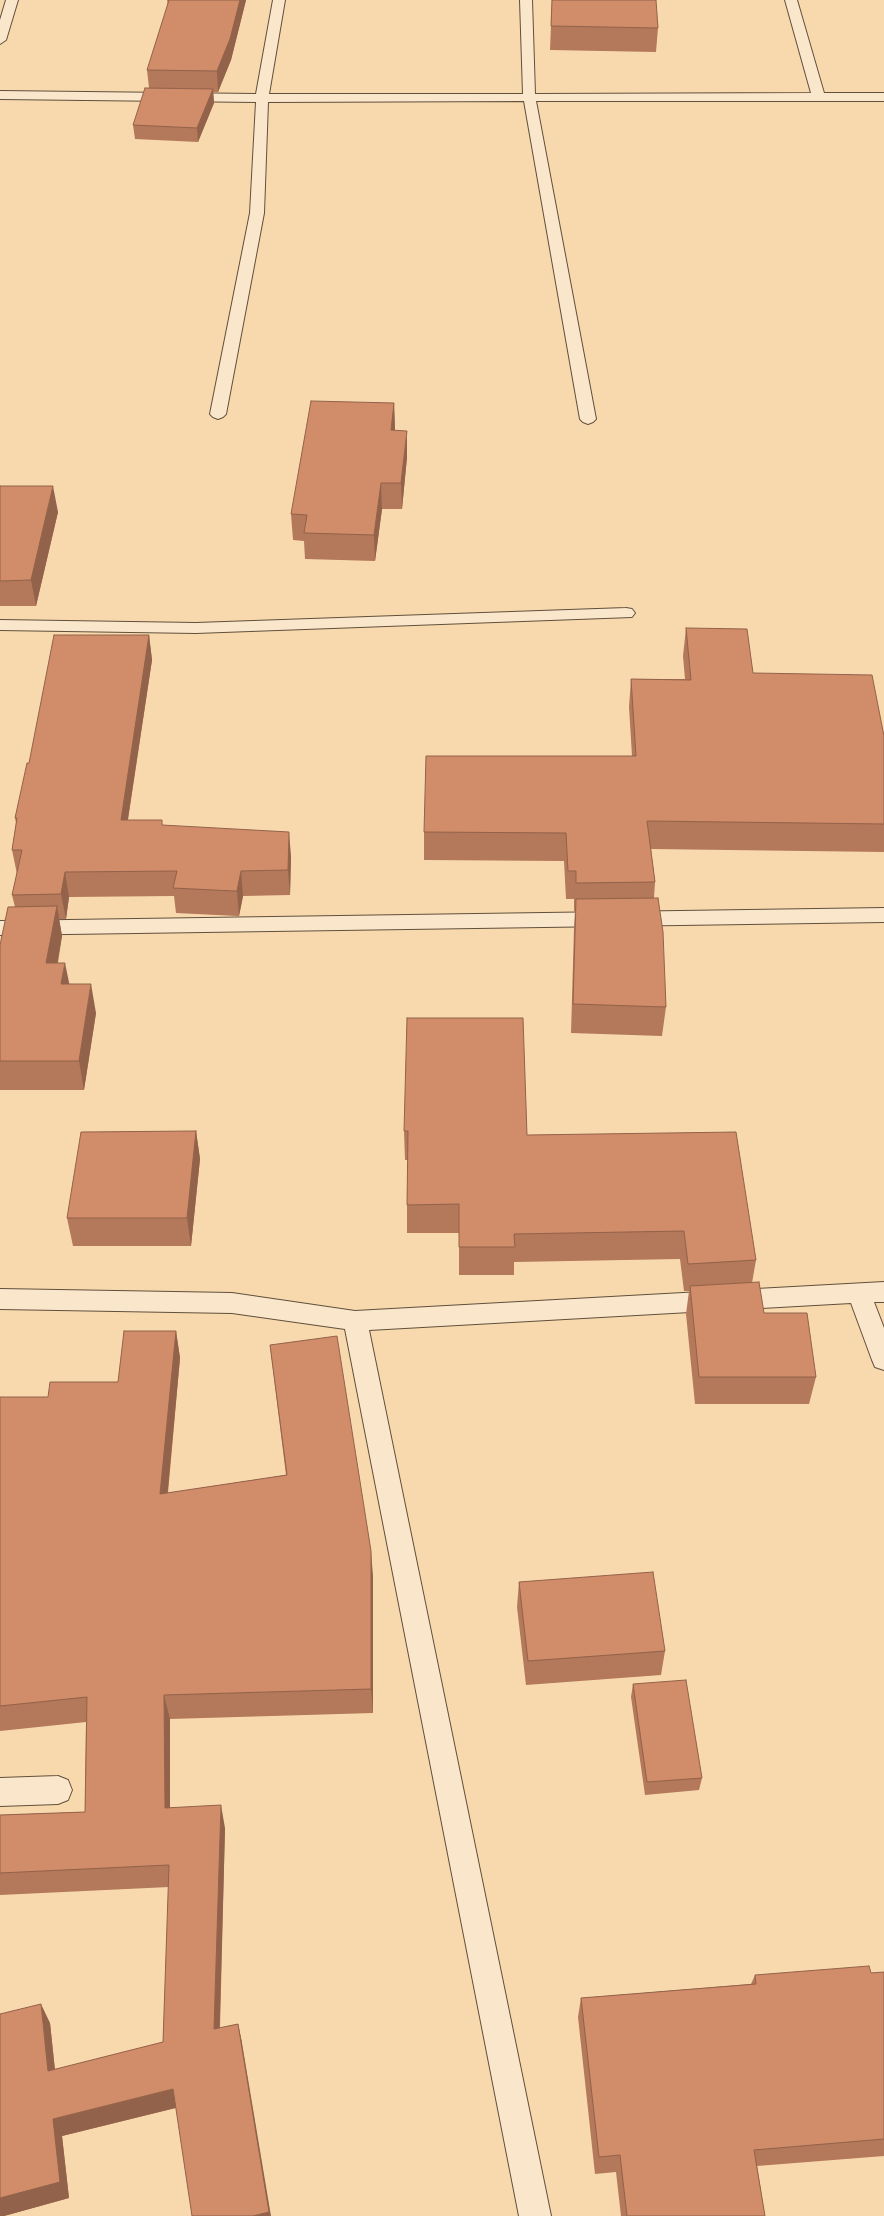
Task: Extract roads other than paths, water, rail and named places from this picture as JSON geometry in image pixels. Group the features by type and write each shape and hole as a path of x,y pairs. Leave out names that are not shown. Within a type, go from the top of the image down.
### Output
{"street":[{"path":"0,40 12,0"},
{"path":"218,414 257,214 262,98 279,0"},
{"path":"526,0 529,96 588,419"},
{"path":"790,0 819,98"},
{"path":"0,94 262,98 529,96 884,97"},
{"path":"0,625 196,628 626,613"},
{"path":"0,928 884,915"},
{"path":"0,1299 232,1303 355,1321 884,1292"},
{"path":"858,1293 884,1360"},
{"path":"355,1321 535,2216"},
{"path":"0,1792 58,1790"}]}
